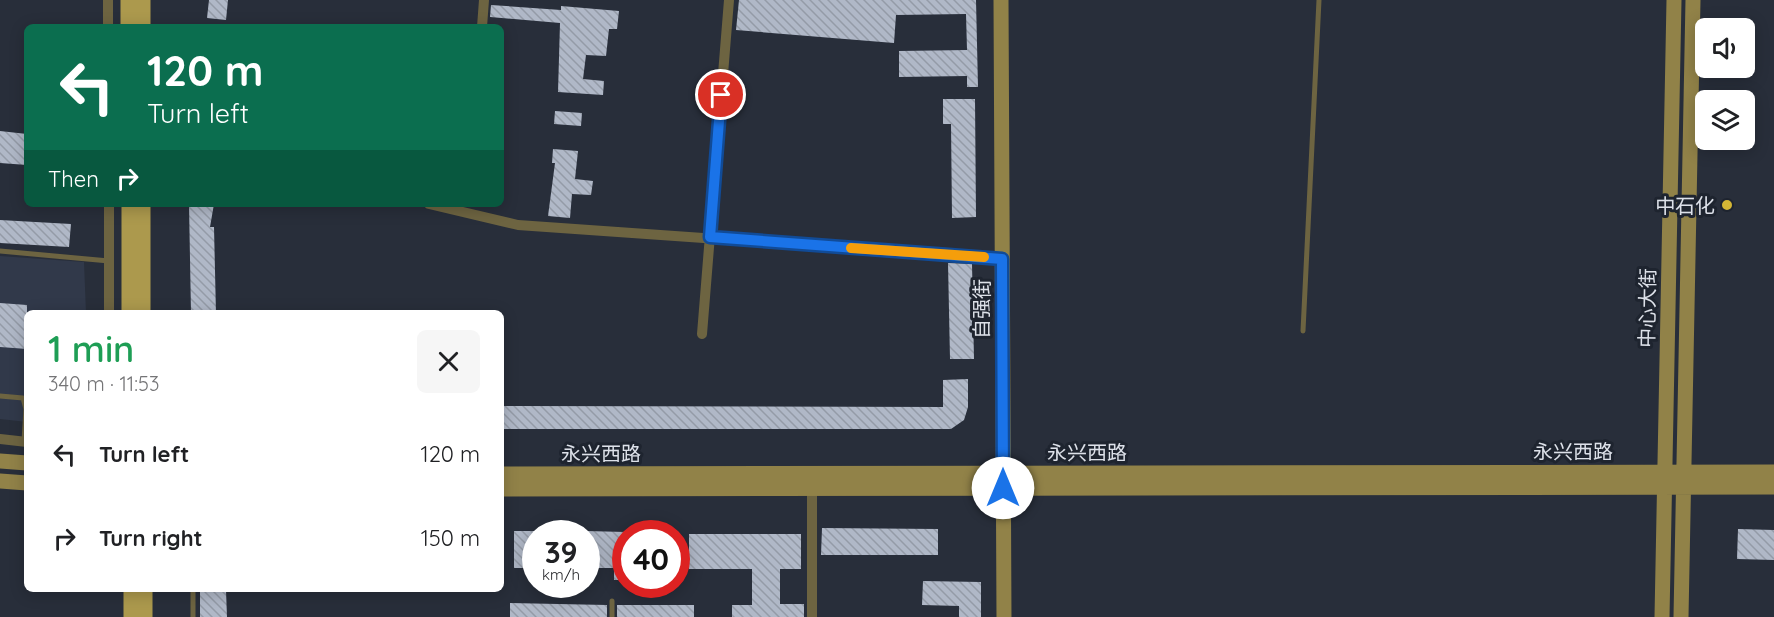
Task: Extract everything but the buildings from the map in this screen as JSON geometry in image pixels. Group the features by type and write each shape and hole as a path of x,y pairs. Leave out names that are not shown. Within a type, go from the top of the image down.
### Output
{"main road":[{"path":"128,0 128,24"},
{"path":"143,0 143,24"},
{"name":"自强街","path":"1001,0 1004,617"},
{"name":"中心大街","path":"1674,0 1674,480 1681,617"},
{"name":"中心大街","path":"1662,617 1674,480 1693,0"},
{"path":"129,207 129,310"},
{"path":"143,207 143,310"},
{"path":"0,461 24,463"},
{"path":"1674,480 1774,472"},
{"name":"永兴西路","path":"504,474 1003,480 1674,480"},
{"name":"永兴西路","path":"504,489 812,488 1003,480"},
{"path":"1674,480 1774,487"},
{"path":"0,481 24,483"},
{"path":"131,592 131,617"},
{"path":"145,592 145,617"}],"street":[{"path":"108,0 108,24"},
{"path":"482,24 484,0"},
{"path":"702,334 729,0"},
{"path":"109,207 109,310"},
{"path":"466,209 518,225 1002,259"},
{"path":"0,439 24,441"},
{"path":"812,488 812,617"}],"lane":[{"path":"1303,331 1319,0"},
{"path":"0,251 109,261"},
{"path":"0,396 23,398 24,402"},
{"path":"193,592 193,617"},
{"path":"612,601 612,617"}],"shaded area":[{"path":"0,256 84,262 86,310 24,310 24,422 0,419"}],"slow traffic":[{"path":"851,248 984,257"}],"place":[{"name":"中石化","path":"1727,205"}],"route":[{"path":"721,95 710,237 1002,259 1003,488"}]}
